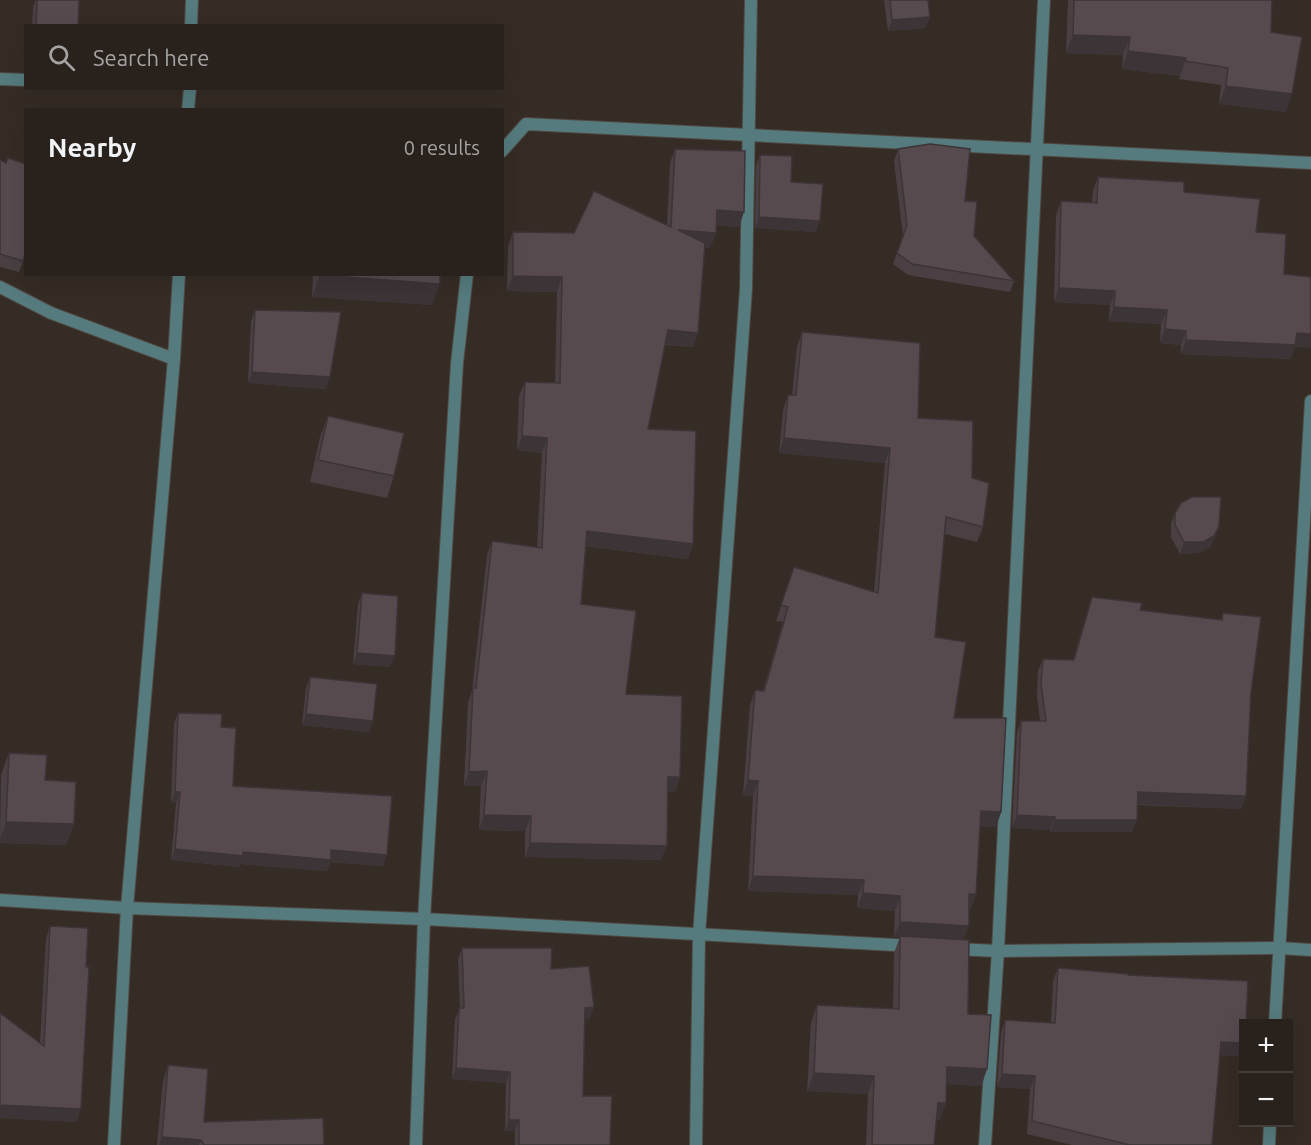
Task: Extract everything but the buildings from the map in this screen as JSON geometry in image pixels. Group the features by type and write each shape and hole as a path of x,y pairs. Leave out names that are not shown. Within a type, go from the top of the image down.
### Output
{"street":[{"path":"191,24 192,0"},
{"path":"696,1145 699,934 746,289 751,0"},
{"path":"985,1145 998,951 1044,0"},
{"path":"0,79 24,80"},
{"path":"188,108 190,90"},
{"path":"504,149 526,124 1311,163"},
{"path":"114,1145 128,908 179,276"},
{"path":"416,1145 424,919 457,363 467,276"},
{"path":"0,287 51,313 174,359"},
{"path":"1275,1019 1311,401"},
{"path":"0,900 128,908 424,919 998,951 1279,948 1311,950"},
{"path":"1269,1145 1270,1127"}]}
